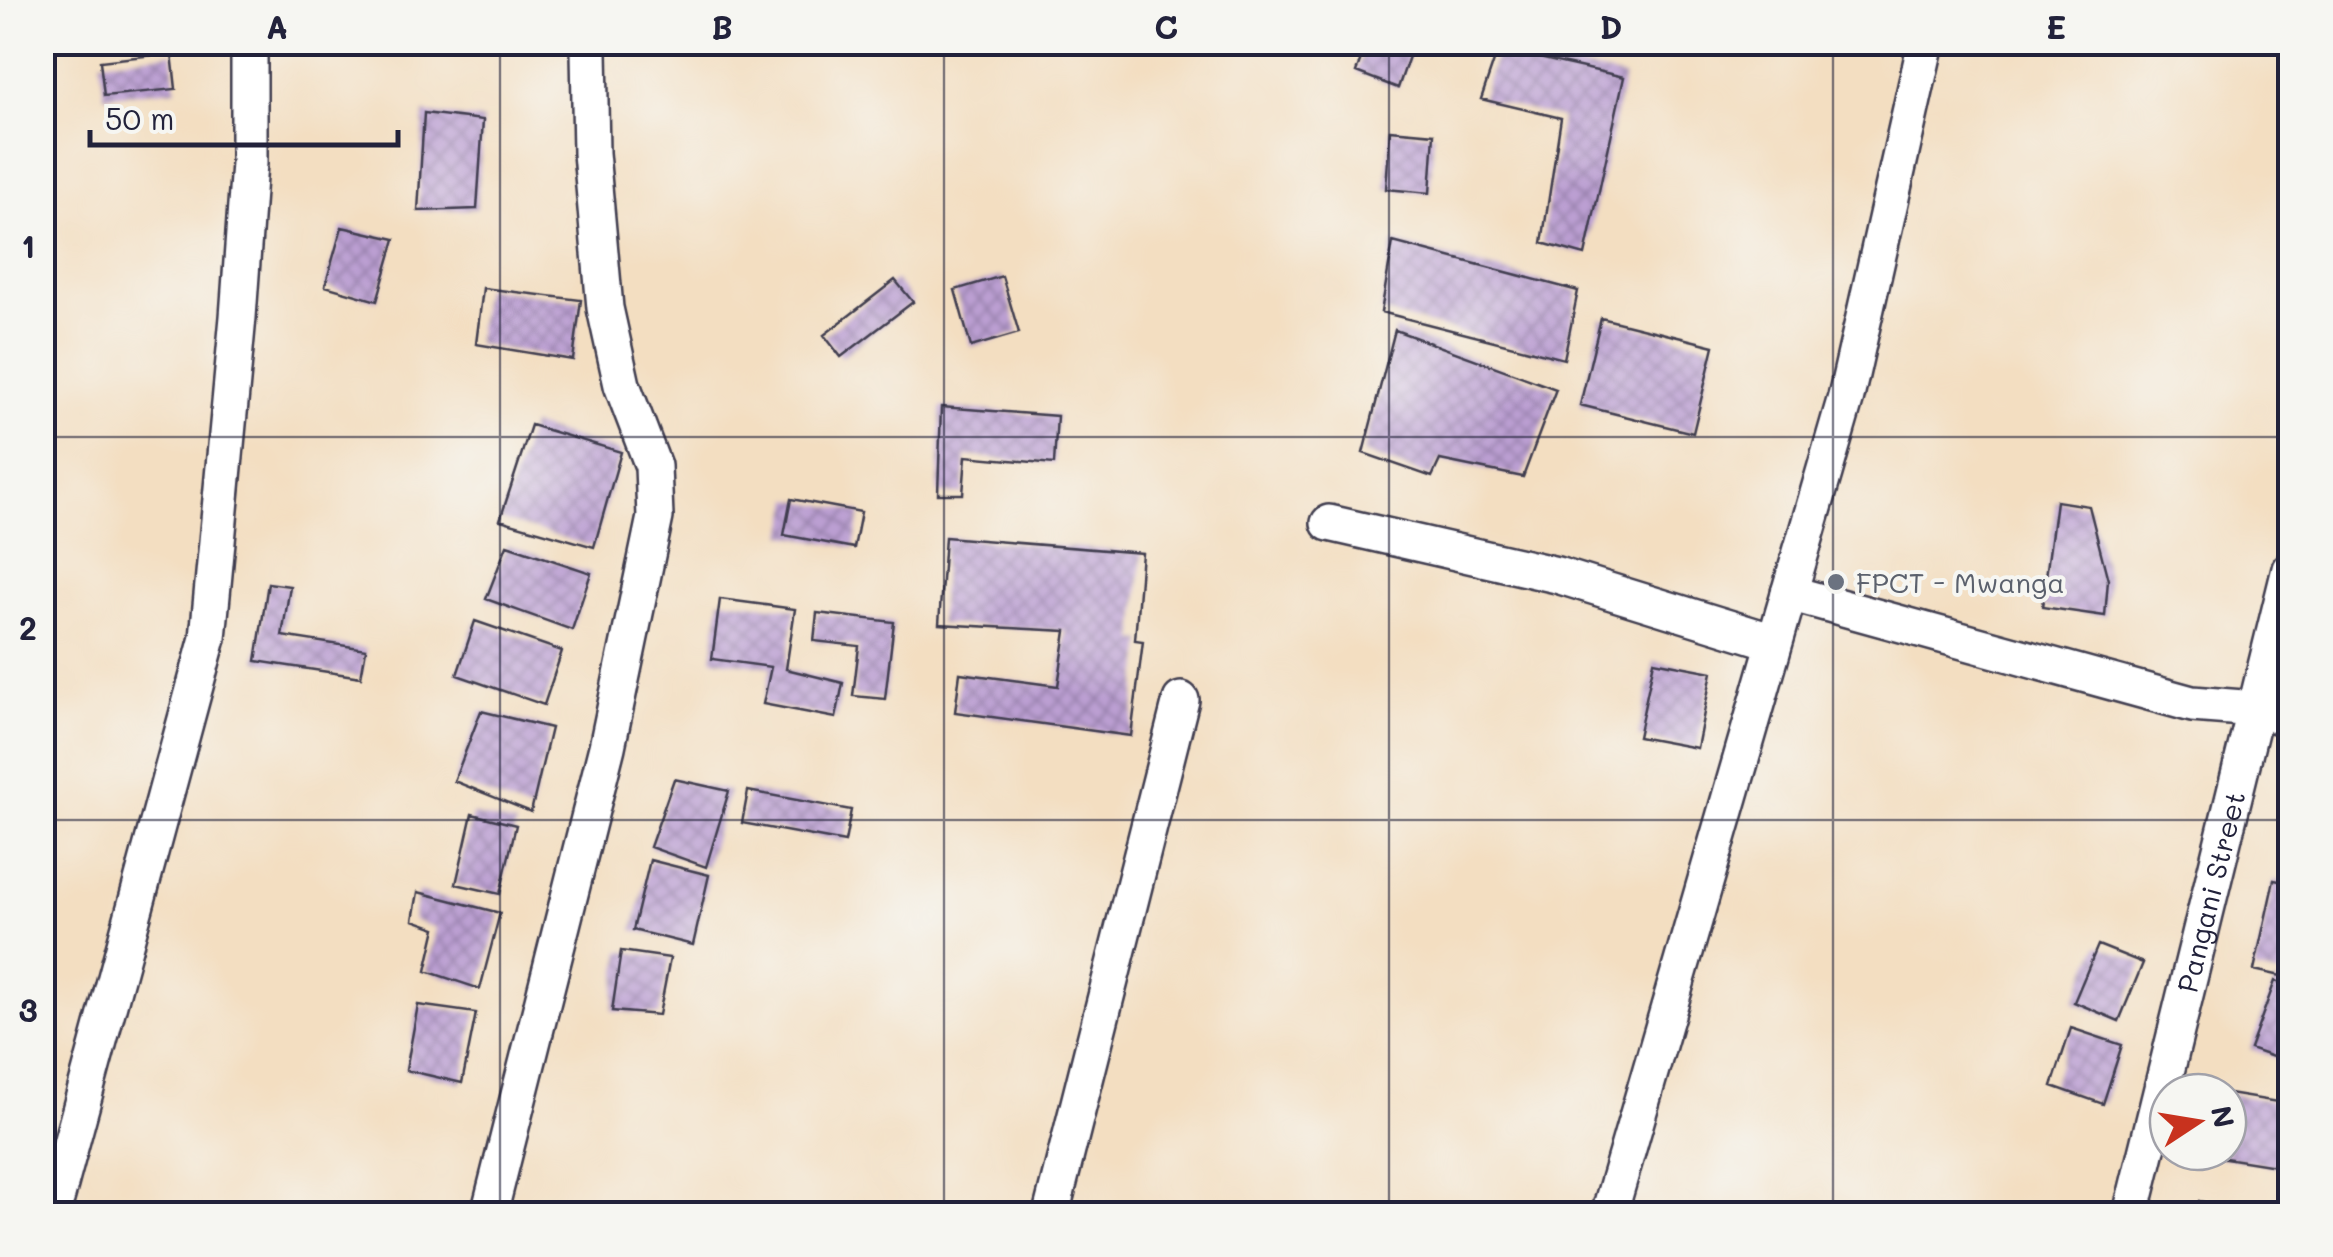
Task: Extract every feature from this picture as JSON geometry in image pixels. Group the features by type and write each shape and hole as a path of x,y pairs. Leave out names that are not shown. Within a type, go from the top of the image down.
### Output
{"street":[{"path":"52,1214 208,638 249,163 249,42"},
{"path":"1609,1214 1846,398 1926,42"},
{"path":"489,1214 607,747 655,517 653,466 622,385 605,308 591,153 589,50"},
{"path":"1329,523 1557,575 1774,642"},
{"name":"Pangani Street","path":"2131,1214 2290,568"},
{"path":"1789,593 2192,704 2256,709 2290,719"},
{"path":"1050,1214 1181,700"}],"building":[{"path":"1367,42 1414,42 1398,88 1356,72"},
{"path":"1498,49 1624,77 1585,255 1542,243 1561,118 1481,99"},
{"path":"172,53 176,89 104,96 100,61"},
{"path":"424,113 483,120 477,209 418,211"},
{"path":"1390,130 1434,134 1430,193 1386,189"},
{"path":"46,166 54,204 42,206 42,167"},
{"path":"342,227 395,239 377,301 325,286"},
{"path":"1393,242 1578,291 1564,359 1381,312"},
{"path":"1002,276 1019,333 971,347 955,290"},
{"path":"895,280 913,302 841,357 824,335"},
{"path":"483,288 581,300 573,360 476,344"},
{"path":"1601,318 1714,346 1693,433 1580,405"},
{"path":"1395,330 1556,389 1523,477 1440,460 1432,477 1363,453"},
{"path":"941,407 1057,416 1054,464 966,456 963,494 938,494"},
{"path":"531,425 621,452 594,547 500,520"},
{"path":"791,499 861,512 854,548 784,535"},
{"path":"2056,501 2089,506 2108,580 2105,616 2042,607"},
{"path":"945,537 1142,553 1135,640 1143,641 1131,736 955,712 960,673 1058,686 1066,631 939,624"},
{"path":"507,545 591,573 572,630 486,599"},
{"path":"268,583 290,586 282,636 366,649 361,677 256,661"},
{"path":"720,599 795,609 786,669 843,683 836,718 763,704 771,667 712,659"},
{"path":"817,613 894,622 885,699 853,696 859,646 814,641"},
{"path":"475,621 562,651 544,705 457,675"},
{"path":"1654,661 1712,672 1697,748 1638,737"},
{"path":"481,711 551,728 531,812 454,781"},
{"path":"674,779 729,791 706,867 650,847"},
{"path":"748,791 851,810 845,842 742,823"},
{"path":"472,814 516,825 500,894 456,884"},
{"path":"650,860 709,875 693,945 633,930"},
{"path":"2274,880 2290,883 2290,978 2254,970"},
{"path":"418,892 500,913 480,989 426,971 436,928 413,920"},
{"path":"2098,945 2143,963 2119,1021 2074,1002"},
{"path":"621,951 670,958 659,1015 612,1011"},
{"path":"2275,981 2290,986 2290,1063 2250,1049"},
{"path":"418,1005 476,1013 462,1083 406,1070"},
{"path":"2071,1028 2122,1045 2103,1104 2052,1086"},
{"path":"2248,1097 2290,1104 2290,1195 2284,1193 2288,1168 2248,1162"},
{"path":"2199,1201 2250,1213 2250,1214 2196,1214"}],"place":[{"name":"FPCT - Mwanga","path":"1836,582"}]}
